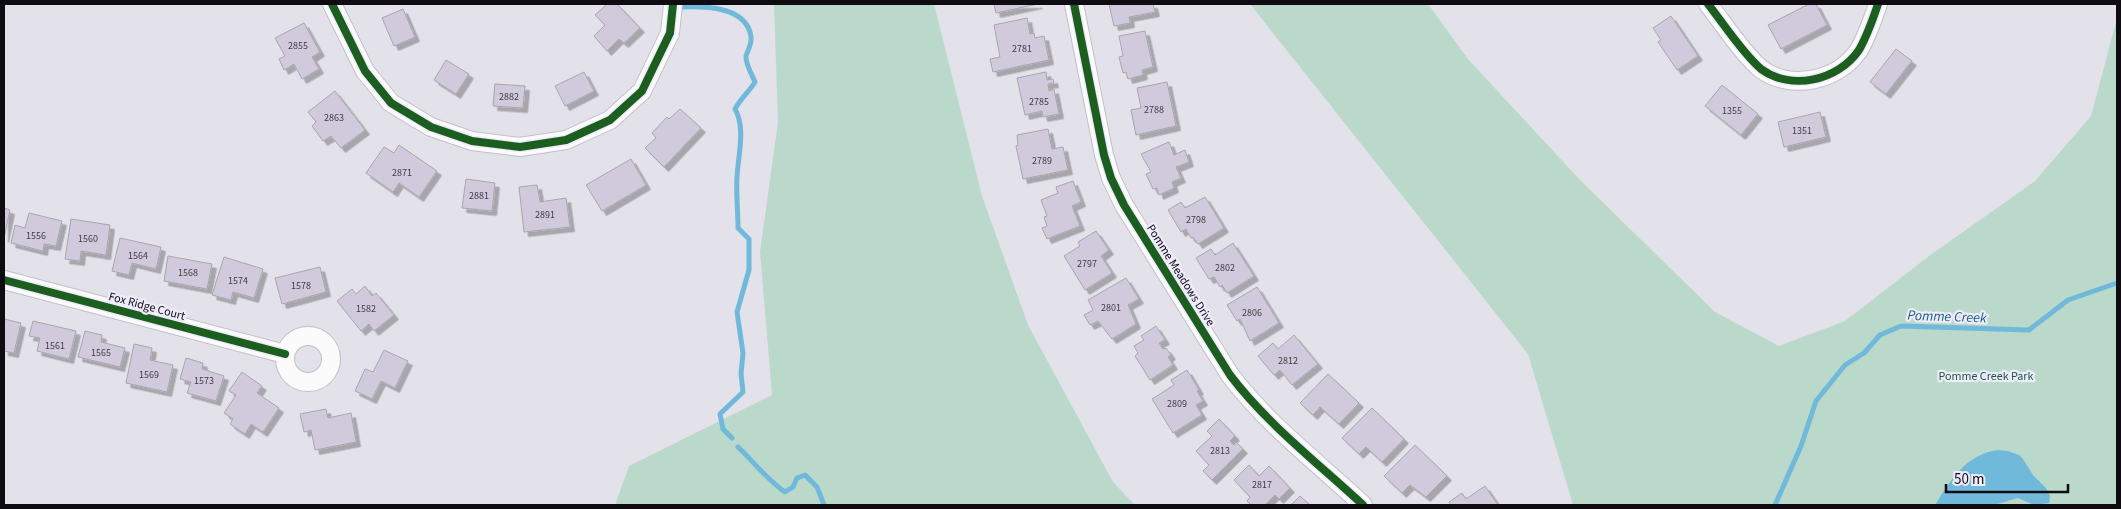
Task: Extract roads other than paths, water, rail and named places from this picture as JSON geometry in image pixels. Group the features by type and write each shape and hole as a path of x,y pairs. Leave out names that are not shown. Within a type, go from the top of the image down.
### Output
{"street":[{"path":"332,4 365,71 391,103 431,127 472,141 520,147 566,140 610,120 642,91 670,33 673,4"},
{"name":"Pomme Meadows Drive","path":"1074,4 1104,155 1111,178 1124,205 1241,390 1262,412 1363,505"},
{"path":"1708,4 1760,68 1780,78 1803,82 1834,72 1849,62 1859,49 1878,4"},
{"name":"Fox Ridge Court","path":"4,280 285,354"}],"water":[{"path":"1998,450 2008,451 2019,455 2023,459 2033,475 2046,488 2050,496 2049,503 2034,505 2018,498 1994,505 1935,505 1953,478 1968,463 1977,457"}],"waterway":[{"path":"681,7 712,8 733,14 742,19 748,27 751,37 746,59 755,82 735,109 741,133 737,183 738,228 749,239 749,270 737,312 743,353 741,374 743,392 720,414 723,429 732,438"},
{"name":"Pomme Creek","path":"1775,505 1801,446 1816,401 1845,365 1864,353 1880,335 1901,326 2029,330 2068,300 2117,283"},
{"path":"738,447 766,476 785,492 793,487 797,478 805,475 817,487 824,505"}],"park label":[{"name":"Pomme Creek Park","path":"1986,376"}]}
